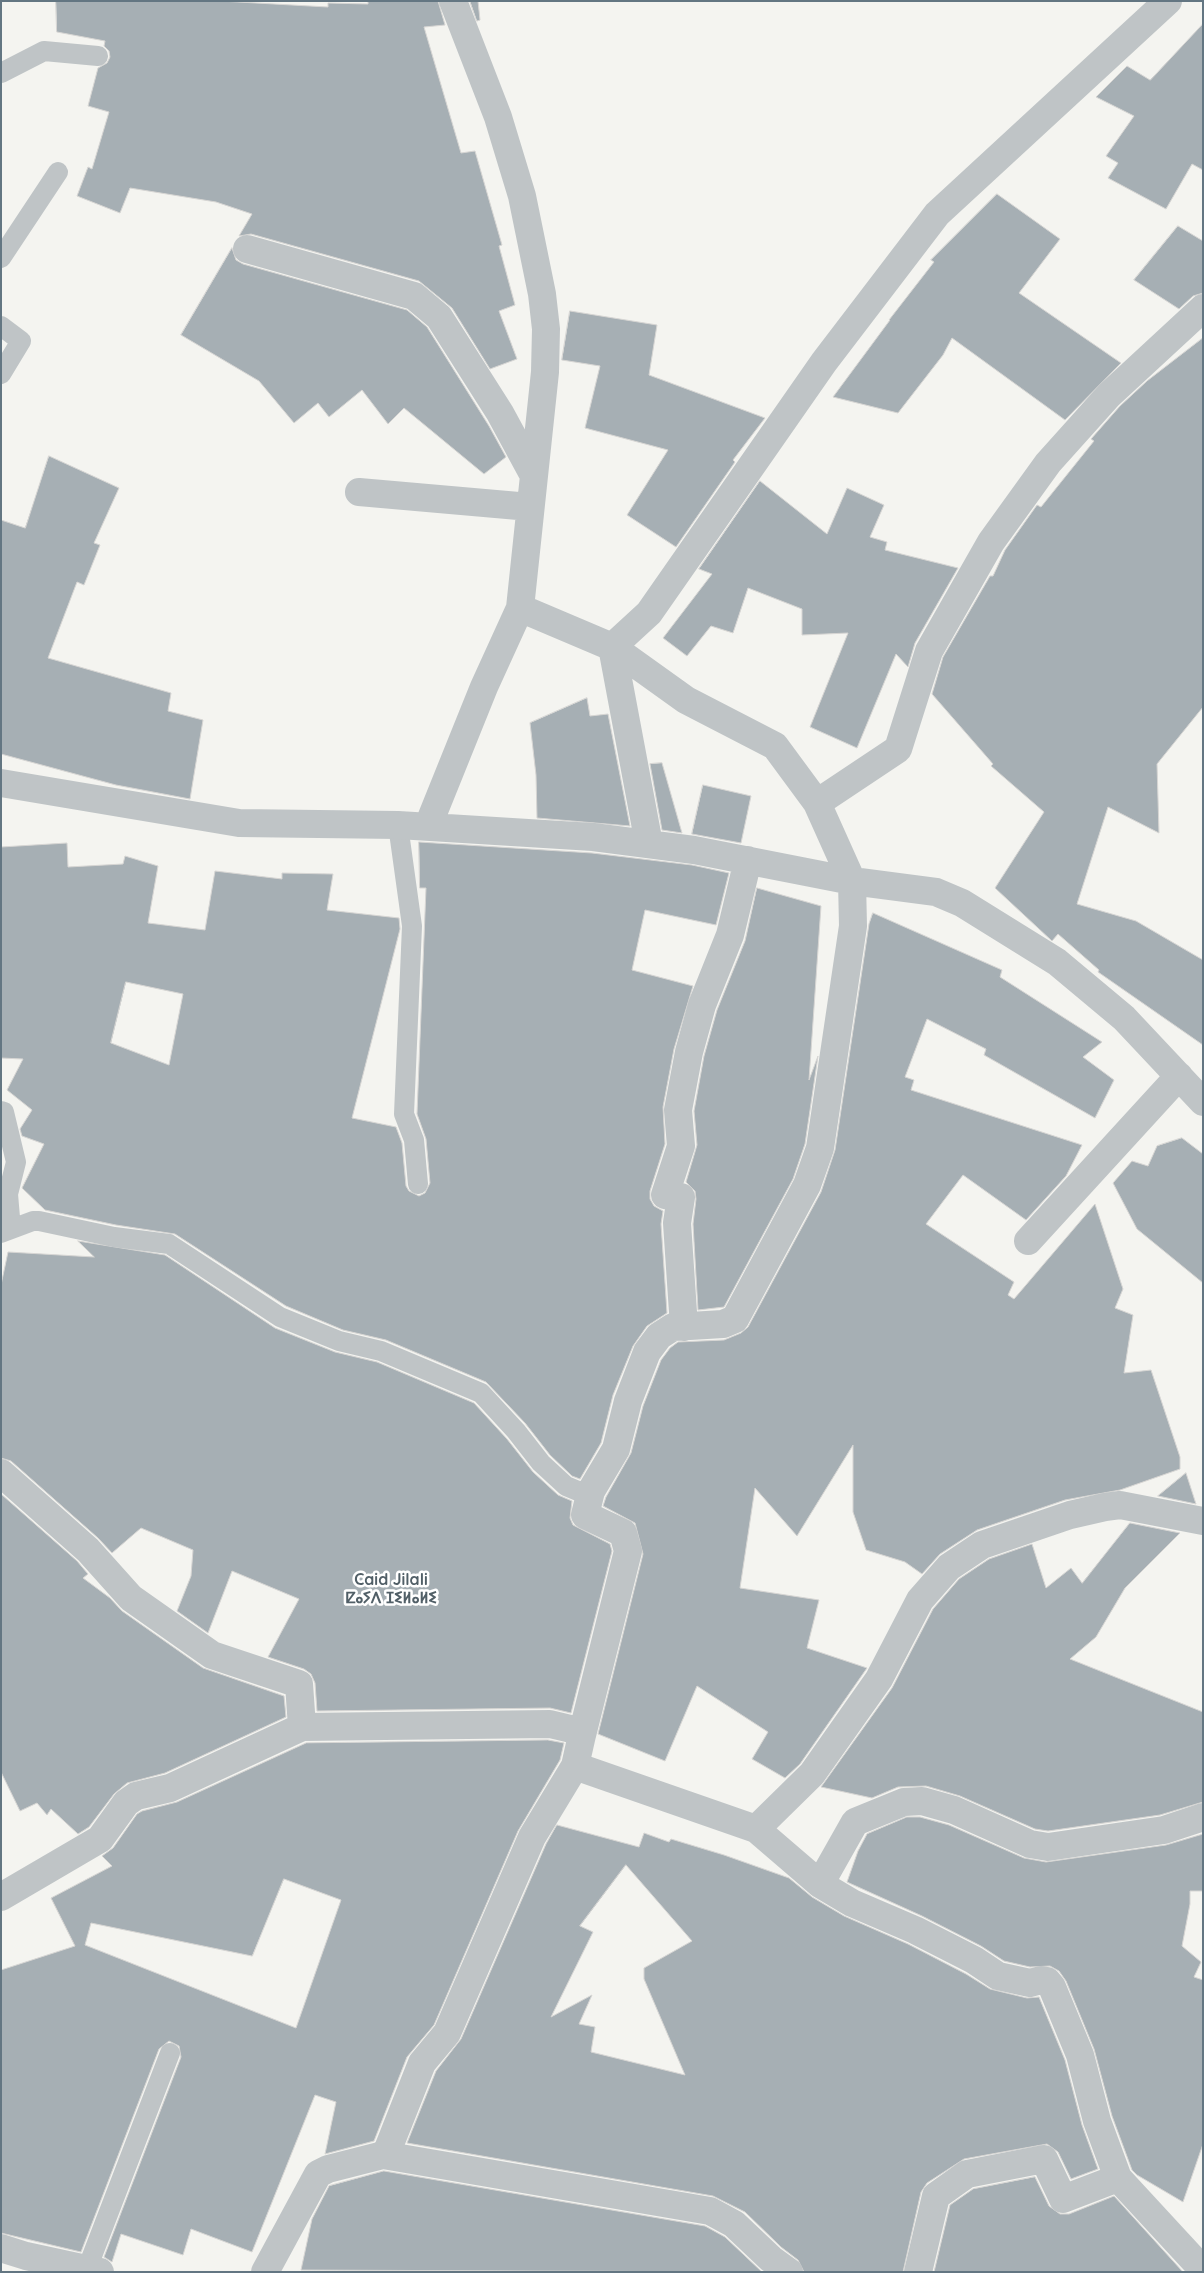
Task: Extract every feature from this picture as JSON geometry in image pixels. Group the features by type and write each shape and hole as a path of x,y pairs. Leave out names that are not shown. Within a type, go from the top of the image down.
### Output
{"street":[{"path":"428,826 476,705 520,608 545,372 546,329 542,294 522,196 498,117 452,1"},
{"path":"612,648 649,613 824,362 937,214 1168,1"},
{"path":"247,249 414,296 439,318 500,413 533,474"},
{"path":"817,803 898,749 929,652 991,542 1048,463 1108,395 1203,308"},
{"path":"359,492 530,507"},
{"path":"383,2155 397,2129 422,2063 447,2032 532,1838 575,1766 628,1551 623,1533 585,1516 591,1492 616,1449 628,1401 647,1352 659,1336 673,1327 723,1324 735,1319 807,1185 820,1148 853,926 852,880 817,803 775,746 686,700 612,648 520,608"},
{"path":"612,648 649,844"},
{"path":"1,783 239,823 398,824 592,837 694,850 852,880 936,892 962,903 1057,962 1124,1018 1203,1102"},
{"path":"684,1327 677,1223 681,1196 665,1195 681,1146 678,1110 689,1052 702,1005 730,935 748,860"},
{"path":"1028,1241 1179,1076"},
{"path":"1,1473 88,1550 131,1598 212,1655 299,1684 302,1727"},
{"path":"756,1828 812,1774 879,1679 920,1600 949,1567 982,1544 1070,1515 1120,1505 1203,1520"},
{"path":"1,1896 100,1838 126,1803 136,1796 170,1788 302,1727 550,1724 575,1730 582,1735"},
{"path":"575,1766 756,1828 820,1884 852,1903 915,1930 974,1960 998,1976 1030,1983 1041,1980 1047,1981 1052,1988 1080,2055 1097,2121 1118,2178 1203,2270"},
{"path":"820,1884 855,1822 904,1802 922,1800 954,1810 1030,1844 1048,1847 1164,1830 1203,1816"},
{"path":"265,2272 318,2174 328,2169 383,2155 710,2211 734,2224 771,2260 789,2272"},
{"path":"918,2272 936,2196 967,2174 1044,2159 1063,2198 1118,2178"},
{"path":"1,2248 26,2256 93,2270"}],"lane":[{"path":"1,73 44,51 98,56"},
{"path":"1,258 58,172"},
{"path":"1,326 21,341 1,374"},
{"path":"398,824 412,926 404,1114 414,1140 418,1184"},
{"path":"1,1111 4,1112 16,1162 8,1194 6,1231 39,1221 114,1237 169,1244 280,1317 339,1341 381,1351 481,1393 516,1431 540,1463 566,1486 578,1491 591,1492"},
{"path":"93,2270 170,2053"}],"building":[{"path":"56,1 220,1 328,7 328,3 368,4 368,1 438,1 445,25 424,27 461,153 475,151 502,245 499,246 515,305 499,311 517,359 490,369 452,308 419,281 251,234 239,236 252,214 216,202 130,188 120,213 77,196 88,167 92,169 109,112 88,106 98,68 107,63 110,57 109,51 104,46 105,41 57,32"},
{"path":"470,1 478,1 480,20 477,21"},
{"path":"1203,24 1203,170 1192,164 1166,209 1108,178 1118,163 1106,156 1134,116 1096,97 1127,66 1150,80"},
{"path":"997,194 1060,239 1019,293 1121,363 1065,420 952,338 943,355 898,413 833,397 934,262 931,260"},
{"path":"1178,226 1203,241 1203,293 1193,296 1179,309 1134,280"},
{"path":"232,248 236,260 243,264 407,310 427,327 489,426 506,457 484,474 404,408 388,424 362,390 329,417 318,403 294,423 259,381 181,335"},
{"path":"570,311 657,325 649,375 765,418 733,460 735,462 676,547 627,515 668,450 585,428 600,366 562,360"},
{"path":"1203,338 1203,707 1157,764 1159,833 1108,807 1077,904 1136,921 1203,960 1203,1045 1098,972 1099,970 1058,934 1052,941 995,888 1044,812 991,766 993,764 932,694 943,657 990,576 993,576 1005,550 1037,505 1041,507 1094,441 1091,439 1120,406 1147,381"},
{"path":"49,456 119,488 94,543 100,545 84,585 77,582 48,658 171,693 168,711 203,720 190,799 116,785 1,754 1,520 25,528"},
{"path":"760,481 827,534 847,488 884,505 870,537 887,542 885,550 958,568 915,643 908,667 896,654 857,748 810,727 848,633 802,635 802,609 748,588 733,633 711,626 687,656 663,638 712,574 699,569"},
{"path":"587,698 590,716 608,714 630,826 537,818 536,775 530,723"},
{"path":"662,763 682,833 662,830 650,764"},
{"path":"703,785 751,796 741,843 692,834"},
{"path":"419,842 592,853 692,865 729,873 716,925 645,910 632,970 693,986 674,1049 663,1107 665,1144 650,1191 650,1199 654,1206 663,1211 661,1224 667,1313 647,1326 633,1346 613,1395 601,1443 580,1479 572,1476 550,1455 525,1423 486,1382 386,1340 343,1330 286,1306 175,1234 116,1225 45,1210 22,1188 44,1144 22,1136 20,1129 32,1110 7,1090 23,1059 1,1058 1,847 67,843 68,867 123,864 125,856 158,866 148,923 205,930 215,871 282,879 282,873 333,874 327,910 399,918 400,929 352,1118 396,1127 402,1143 406,1186 409,1191 419,1196 425,1193 430,1183 426,1139 417,1114 426,888 420,888","holes":["126,982 183,994 169,1065 111,1043"]},
{"path":"757,888 821,906 809,1080 818,1056 805,1144 793,1179 724,1307 698,1310 693,1224 696,1199 695,1191 686,1182 697,1145 694,1111 704,1056 717,1010 745,941"},
{"path":"873,913 1002,970 1000,977 1102,1042 1083,1057 1114,1080 1095,1118 984,1055 986,1049 927,1019 905,1077 914,1080 911,1090 1082,1145 1066,1176 1026,1220 963,1175 926,1224 1014,1282 1008,1295 1014,1299 1095,1204 1123,1289 1115,1308 1133,1315 1124,1373 1151,1370 1180,1457 1180,1469 1120,1490 1065,1500 977,1530 940,1554 922,1574 905,1562 866,1550 853,1512 853,1445 797,1536 755,1488 740,1588 819,1600 807,1648 867,1668 800,1764 785,1778 752,1759 768,1732 697,1686 665,1761 598,1734 643,1554 635,1523 603,1506 606,1497 631,1453 643,1406 661,1360 670,1348 678,1342 724,1340 741,1333 748,1327 821,1192 835,1150 869,924"},
{"path":"1182,1138 1203,1154 1203,1283 1137,1229 1113,1183 1132,1161 1148,1166 1157,1146"},
{"path":"78,1241 165,1255 275,1328 335,1352 377,1362 474,1403 507,1439 533,1472 558,1495 572,1501 570,1518 573,1525 610,1544 612,1551 571,1713 550,1708 317,1711 315,1683 311,1674 304,1669 268,1657 299,1599 232,1571 208,1633 177,1611 191,1576 193,1550 141,1528 112,1553 98,1538 11,1461 1,1458 1,1285 8,1252 94,1257"},
{"path":"1186,1473 1196,1504 1158,1496"},
{"path":"1,1494 77,1561 88,1574 83,1578 110,1598 122,1611 203,1668 284,1696 286,1717 165,1773 127,1783 114,1794 89,1827 78,1834 51,1809 47,1815 37,1803 20,1811 1,1772"},
{"path":"1130,1523 1180,1533 1125,1588 1096,1637 1070,1659 1203,1712 1203,1802 1160,1815 1048,1831 1035,1829 960,1796 926,1786 898,1787 872,1798 821,1787 892,1688 933,1609 959,1579 989,1559 1032,1544 1046,1588 1071,1568 1082,1583"},
{"path":"548,1740 564,1743 560,1760 518,1831 434,2025 407,2057 374,2141 325,2154 336,2102 315,2095 252,2252 191,2229 183,2255 121,2234 112,2262 104,2257 181,2057 179,2046 169,2041 159,2049 81,2252 1,2233 1,1970 75,1946 51,1898 112,1866 102,1856 113,1848 137,1814 177,1802 306,1743","holes":["284,1879 341,1900 296,2028 85,1945 91,1923 252,1956"]},
{"path":"907,1817 920,1817 949,1825 1024,1858 1046,1862 1166,1845 1203,1834 1203,1891 1190,1891 1190,1904 1182,1946 1201,1962 1194,1977 1203,1980 1203,2144 1183,2202 1137,2175 1132,2170 1112,2116 1094,2049 1066,1981 1059,1971 1050,1966 1030,1967 1004,1961 981,1946 922,1916 847,1882 858,1851 867,1834"},
{"path":"557,1825 639,1847 644,1833 669,1842 671,1839 724,1855 789,1878 812,1897 844,1916 908,1944 966,1974 990,1989 1027,1998 1039,1997 1065,2060 1082,2125 1098,2169 1071,2179 1058,2152 1047,2144 964,2159 927,2183 921,2192 903,2272 804,2272 798,2260 781,2247 745,2212 713,2196 407,2143 436,2071 461,2039 546,1844","holes":["626,1865 692,1941 644,1968 644,1979 685,2075 591,2052 595,2027 579,2024 592,1995 551,2017 593,1932 580,1926"]},
{"path":"384,2171 705,2226 725,2237 762,2272 301,2270 312,2219 329,2186"},
{"path":"1035,2177 1049,2206 1060,2214 1069,2214 1114,2196 1183,2272 934,2272 950,2205 973,2189"}],"district":[{"name":"Caid Jilali ⵇⴰⵢⴷ ⵊⵉⵍⴰⵍⵉ","path":"391,1589"}]}
